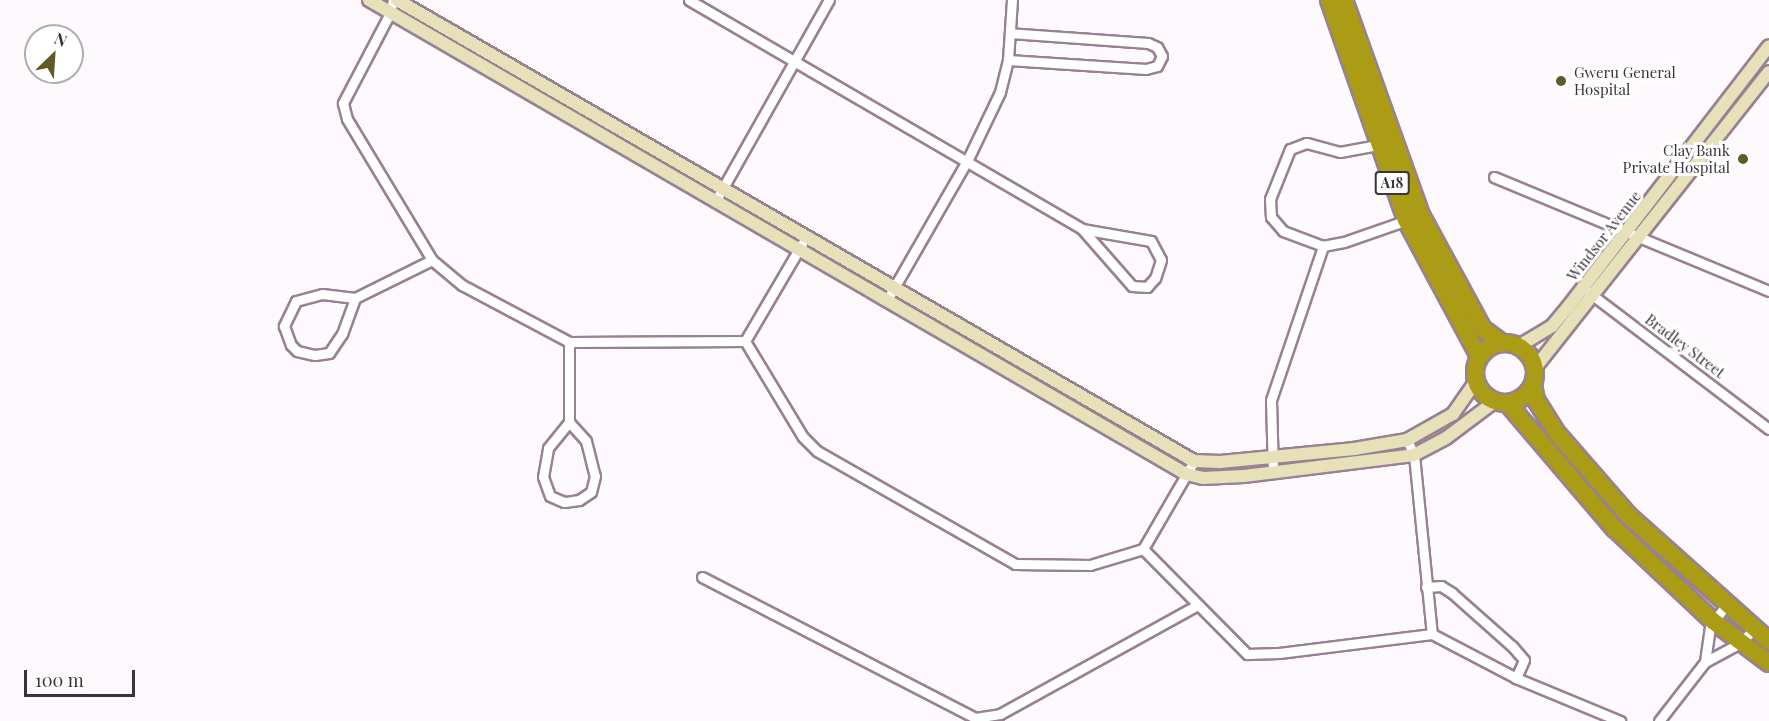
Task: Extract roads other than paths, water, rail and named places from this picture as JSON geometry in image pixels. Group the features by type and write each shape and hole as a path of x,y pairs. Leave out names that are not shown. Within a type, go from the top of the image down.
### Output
{"highway":[{"name":"A18","path":"1329,0 1346,27 1385,143 1414,217 1479,356"},
{"name":"A18","path":"1344,0 1346,27"},
{"name":"A18","path":"1414,217 1483,329 1502,343"},
{"path":"1769,641 1667,553 1594,478 1555,431 1536,400 1531,358 1519,346 1502,343 1489,347 1479,356 1475,382 1482,394 1501,403 1614,528 1713,621 1769,663"},
{"path":"1501,403 1518,401 1534,377"}],"main road":[{"path":"369,0 412,4 722,189 1194,461 1272,457 1407,440 1453,414 1475,382"},
{"path":"393,4 715,202 1186,474 1203,478 1414,455 1446,438 1501,403"},
{"name":"Windsor Avenue","path":"1519,346 1551,326 1583,288 1769,46"},
{"name":"Windsor Avenue","path":"1534,377 1769,72"}],"street":[{"path":"689,0 1083,229 1131,286 1147,287 1155,278 1161,260 1151,242 1083,229"},
{"path":"715,202 797,62 829,0"},
{"path":"887,300 967,161 1000,92 1008,60 1012,0"},
{"path":"393,4 347,89 343,103 347,119 432,260 462,285 569,342 745,341"},
{"path":"1008,60 1146,69 1157,66 1162,56 1157,47 1148,43 1010,33"},
{"path":"1385,143 1340,152 1306,143 1290,149 1270,199 1271,218 1283,231 1323,246 1344,242 1414,217"},
{"path":"1494,177 1769,291"},
{"path":"745,341 807,237"},
{"path":"1273,472 1274,387 1323,246"},
{"path":"355,298 342,334 329,353 315,355 297,351 291,345 284,326 296,301 322,294 355,298 432,260"},
{"name":"Bradley Street","path":"1583,288 1769,429"},
{"path":"745,341 802,437 817,452 999,558 1015,564 1090,565 1143,549 1194,461"},
{"path":"569,342 569,422 548,448 543,477 550,496 564,502 579,500 591,492 595,476 586,441 569,422"},
{"path":"1407,440 1414,455 1432,634"},
{"path":"1143,549 1196,606 1252,656 1432,634 1516,678 1620,721"},
{"path":"702,577 975,718 987,719 1196,606"},
{"path":"1426,587 1441,586 1452,593 1512,646 1524,660 1516,678"},
{"path":"1705,662 1713,621 1726,605"},
{"path":"1659,721 1705,662 1742,642 1754,628"}],"place":[{"name":"Gweru General Hospital","path":"1561,81"},
{"name":"Clay Bank Private Hospital","path":"1743,159"}]}
